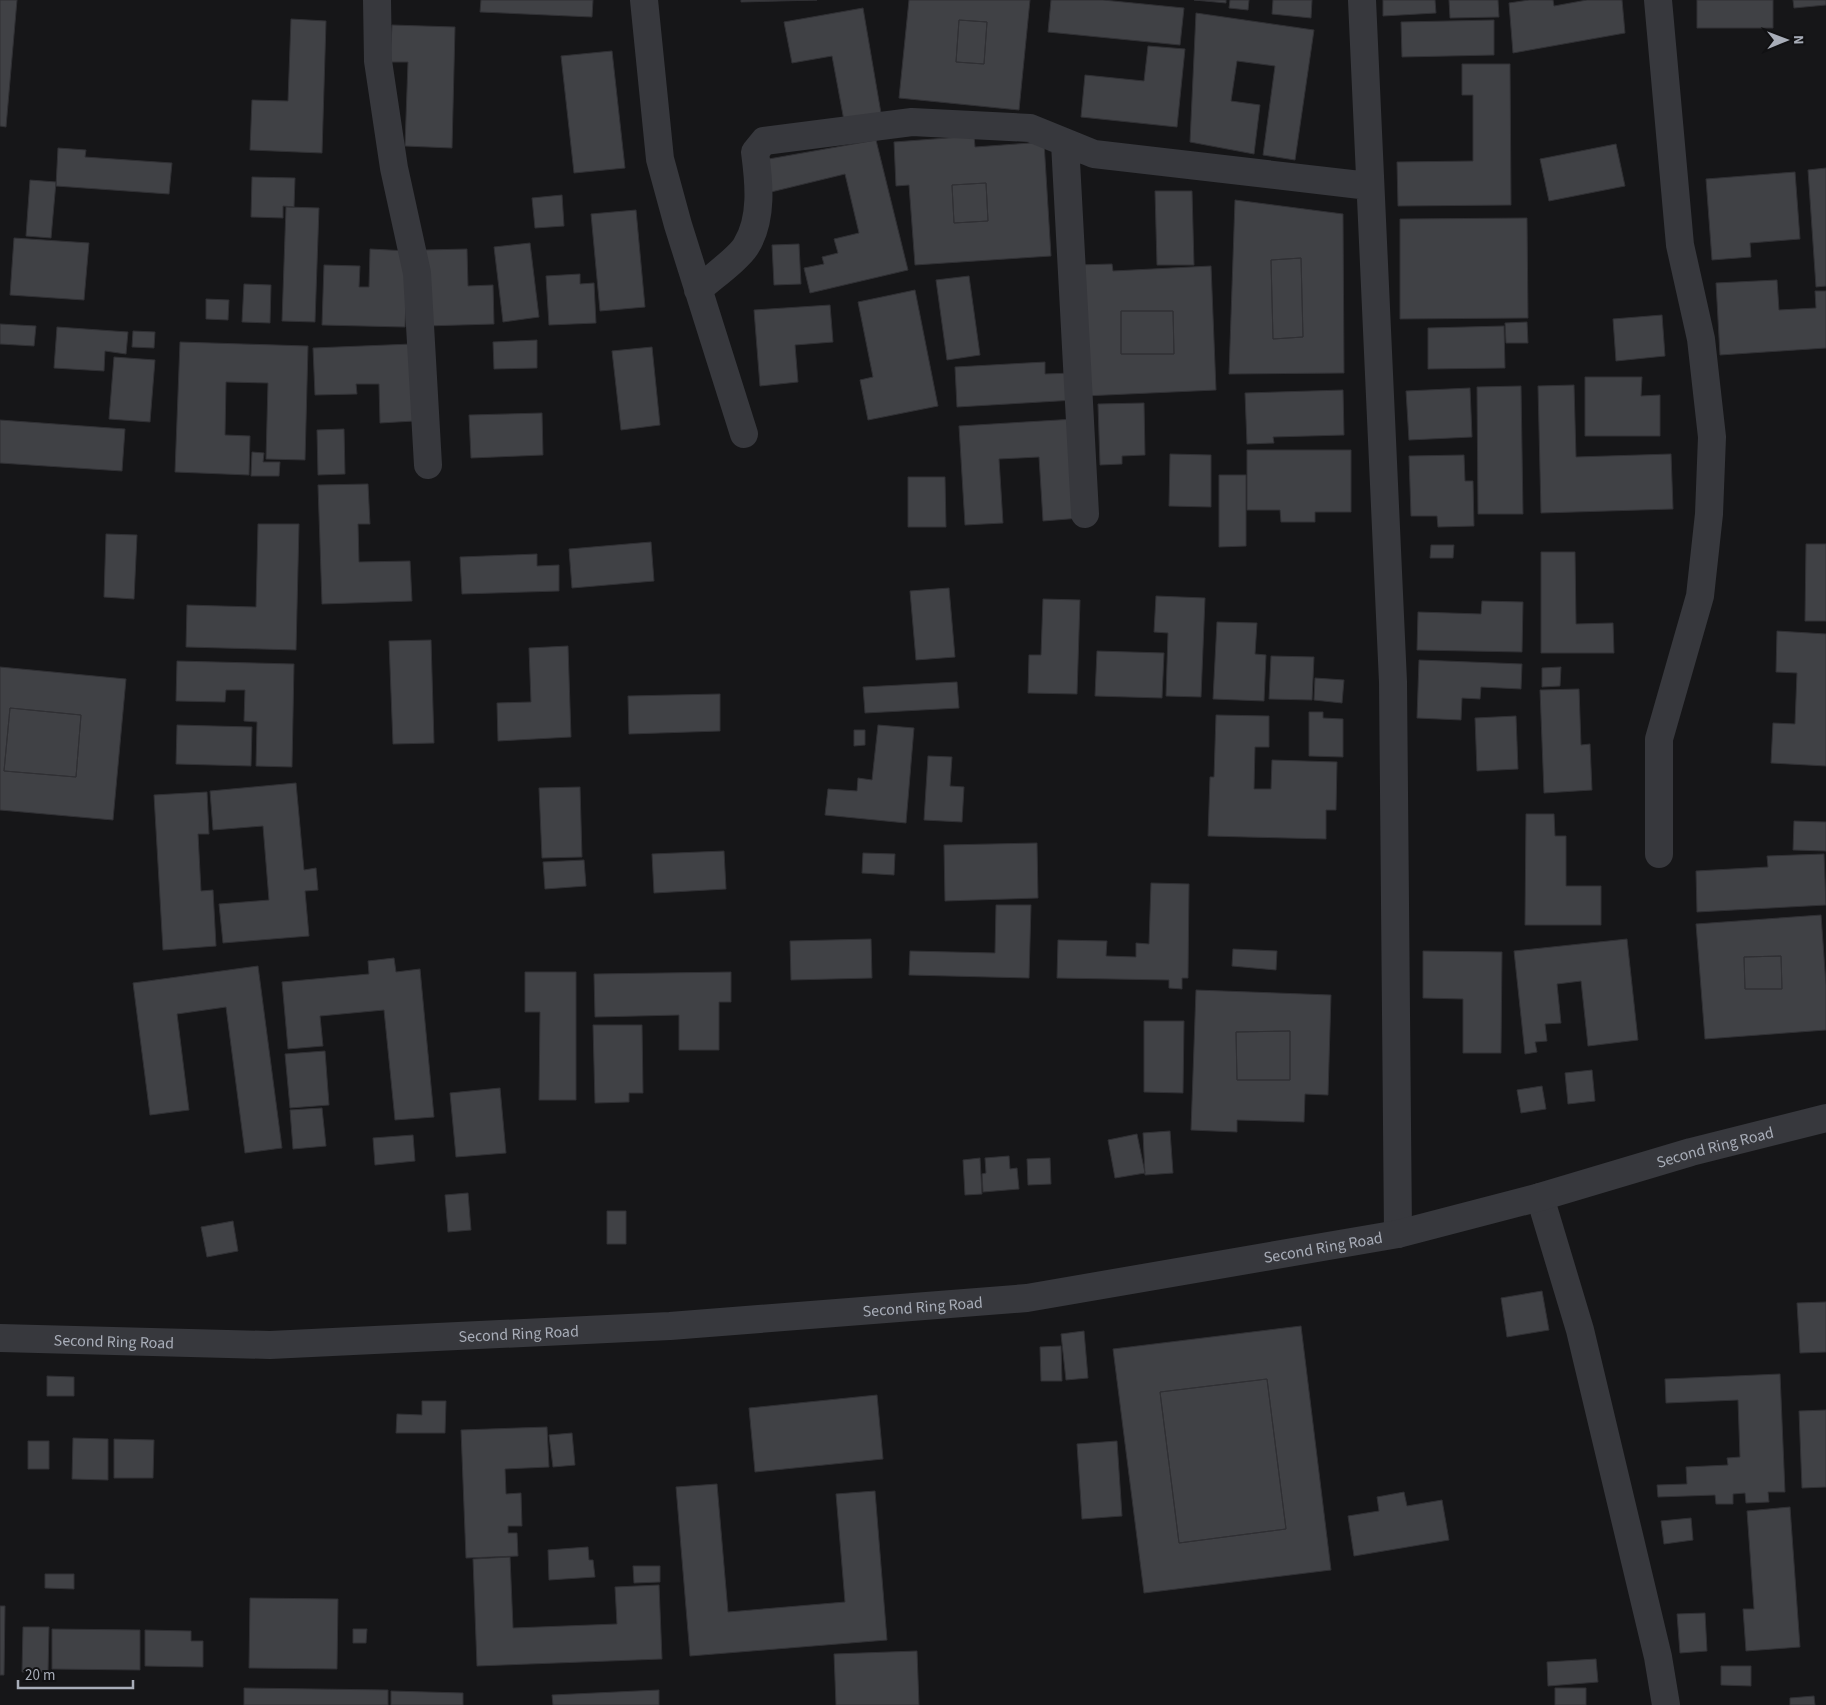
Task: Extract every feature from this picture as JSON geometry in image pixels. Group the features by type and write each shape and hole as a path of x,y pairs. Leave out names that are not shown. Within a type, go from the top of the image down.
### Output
{"street":[{"path":"377,0 378,61 394,168 417,273 428,465"},
{"path":"644,0 660,159 698,290 744,434"},
{"path":"1362,0 1393,682 1398,1234"},
{"path":"1658,0 1680,245 1701,339 1712,437 1709,514 1700,596 1659,739 1660,854"},
{"path":"698,290 746,246 758,216 758,172 755,152 764,141 912,122 1030,128 1094,154 1369,186"},
{"path":"1065,143 1084,514"},
{"name":"Second Ring Road","path":"0,1338 270,1345 670,1326 1027,1298 1398,1234 1540,1197 1692,1152 1826,1118"},
{"path":"1540,1197 1580,1330 1658,1657 1666,1705"}],"building":[{"path":"0,0 17,0 6,127 0,126"},
{"path":"481,0 593,0 592,17 480,12"},
{"path":"741,0 817,0 741,2"},
{"path":"909,0 1030,0 1019,110 899,98","holes":["959,20 987,22 984,64 956,62"]},
{"path":"1051,0 1103,0 1184,8 1180,45 1048,32"},
{"path":"1194,0 1226,0 1226,3"},
{"path":"1230,0 1249,0 1248,10 1229,8"},
{"path":"1273,0 1312,0 1311,18 1272,14"},
{"path":"1383,0 1435,0 1436,13 1383,16"},
{"path":"1449,0 1498,0 1499,17 1450,18"},
{"path":"1529,0 1553,0 1554,6 1587,0 1622,0 1625,33 1513,53 1509,3"},
{"path":"1697,0 1773,0 1773,28 1697,28"},
{"path":"1793,0 1826,0 1826,5 1794,8"},
{"path":"863,8 882,119 845,126 832,56 792,63 784,22"},
{"path":"1196,13 1314,30 1295,160 1263,155 1275,66 1237,61 1231,101 1260,105 1254,154 1190,142"},
{"path":"291,19 326,21 322,153 250,150 252,100 288,101"},
{"path":"959,20 987,22 984,64 956,62"},
{"path":"1494,20 1494,55 1402,57 1401,22"},
{"path":"392,25 455,27 452,148 405,146 408,62 390,62"},
{"path":"1148,46 1185,49 1177,127 1081,117 1085,75 1144,81"},
{"path":"612,51 625,168 574,173 561,56"},
{"path":"1462,64 1510,64 1511,205 1398,206 1397,162 1473,161 1473,95 1462,95"},
{"path":"974,136 975,147 1044,142 1051,256 915,265 909,185 896,186 894,142","holes":["986,183 988,221 954,223 952,185"]},
{"path":"876,140 908,270 810,293 804,268 824,264 822,257 838,253 834,239 859,233 845,174 771,192 763,160"},
{"path":"1616,144 1625,186 1549,201 1540,159"},
{"path":"58,148 86,150 85,157 172,163 169,194 56,186"},
{"path":"1826,168 1826,286 1816,287 1808,170"},
{"path":"1795,172 1800,239 1750,243 1751,257 1712,260 1706,179"},
{"path":"252,177 295,178 294,207 283,206 283,218 251,217"},
{"path":"30,180 56,182 51,238 26,236"},
{"path":"986,183 988,221 954,223 952,185"},
{"path":"1155,191 1192,191 1194,265 1157,265"},
{"path":"562,195 564,226 535,228 532,198"},
{"path":"1235,200 1343,214 1344,373 1229,374","holes":["1301,258 1303,337 1273,339 1271,260"]},
{"path":"286,207 319,208 315,322 282,321"},
{"path":"636,210 645,307 600,311 591,214"},
{"path":"1527,218 1528,318 1400,319 1400,219"},
{"path":"14,238 89,243 84,300 10,295"},
{"path":"530,243 539,317 503,322 494,247"},
{"path":"799,244 801,284 774,285 772,245"},
{"path":"370,249 408,251 405,327 322,325 324,265 360,266 359,287 369,287"},
{"path":"467,249 468,286 493,285 494,324 425,326 425,250"},
{"path":"1301,258 1303,337 1273,339 1271,260"},
{"path":"1112,264 1113,271 1211,266 1216,390 1084,396 1077,265","holes":["1121,311 1173,311 1174,354 1121,354"]},
{"path":"580,274 580,284 594,283 596,323 549,325 546,276"},
{"path":"969,276 980,355 947,360 936,280"},
{"path":"1777,280 1779,310 1816,308 1815,291 1826,291 1826,348 1720,355 1716,283"},
{"path":"244,284 271,285 270,323 242,322"},
{"path":"915,290 938,406 868,420 860,380 873,377 858,302"},
{"path":"206,299 229,300 228,320 206,319"},
{"path":"830,305 833,342 795,345 798,382 760,386 754,310"},
{"path":"1121,311 1173,311 1174,354 1121,354"},
{"path":"1662,315 1665,356 1616,361 1613,319"},
{"path":"1527,322 1528,343 1506,343 1505,323"},
{"path":"0,324 36,326 34,346 0,344"},
{"path":"1504,326 1505,368 1428,369 1428,328"},
{"path":"57,327 128,332 126,354 105,351 104,371 54,368"},
{"path":"133,331 155,332 154,348 132,347"},
{"path":"537,340 537,368 494,369 493,342"},
{"path":"180,342 308,346 305,460 266,459 268,383 226,382 225,435 250,436 249,475 175,472"},
{"path":"412,344 414,421 380,423 379,384 356,384 357,394 315,395 313,348"},
{"path":"652,347 660,425 621,430 612,351"},
{"path":"114,357 155,360 150,422 109,419"},
{"path":"1045,362 1045,374 1073,373 1075,400 957,407 955,367"},
{"path":"1585,377 1642,377 1641,396 1660,395 1660,436 1585,436"},
{"path":"1574,385 1576,457 1671,454 1673,509 1541,513 1538,386"},
{"path":"1521,386 1523,514 1478,514 1477,387"},
{"path":"1470,388 1472,437 1409,440 1406,391"},
{"path":"1343,390 1344,435 1273,437 1274,443 1247,444 1245,393"},
{"path":"1144,403 1145,455 1122,456 1122,464 1100,465 1098,404"},
{"path":"542,413 543,455 471,458 469,415"},
{"path":"1075,419 1081,518 1043,521 1039,457 999,459 1003,523 965,525 959,426"},
{"path":"0,420 125,429 122,471 0,463"},
{"path":"344,429 345,474 318,475 317,430"},
{"path":"1247,450 1351,450 1351,512 1315,512 1315,522 1281,522 1280,510 1247,510"},
{"path":"252,452 264,453 263,462 280,462 279,476 251,476"},
{"path":"1170,454 1211,455 1211,507 1169,506"},
{"path":"1464,455 1465,481 1473,481 1474,526 1438,527 1437,516 1411,516 1409,456"},
{"path":"1219,475 1246,475 1246,546 1219,547"},
{"path":"908,477 945,477 946,527 908,527"},
{"path":"368,484 370,524 358,524 359,562 410,561 412,601 322,604 318,485"},
{"path":"258,524 299,524 296,650 186,647 187,605 256,607"},
{"path":"106,534 137,535 134,599 104,597"},
{"path":"651,542 654,581 572,588 569,549"},
{"path":"1806,544 1826,544 1826,621 1805,621"},
{"path":"1431,545 1454,545 1453,558 1430,558"},
{"path":"1541,552 1575,552 1576,624 1613,623 1614,653 1541,653"},
{"path":"537,554 537,566 559,565 559,591 462,594 460,557"},
{"path":"949,588 955,657 916,660 910,591"},
{"path":"1156,596 1205,598 1201,697 1166,696 1168,633 1154,632"},
{"path":"1043,599 1080,600 1077,694 1028,693 1029,655 1041,655"},
{"path":"1482,601 1523,602 1522,652 1417,650 1418,612 1481,614"},
{"path":"1217,622 1257,623 1255,654 1266,655 1264,701 1213,699"},
{"path":"1777,631 1826,634 1826,766 1771,763 1773,723 1795,724 1797,673 1776,672"},
{"path":"431,640 434,743 393,744 389,641"},
{"path":"568,646 571,737 498,741 497,703 531,702 529,648"},
{"path":"1097,651 1164,653 1162,698 1095,696"},
{"path":"1271,656 1314,657 1312,700 1269,699"},
{"path":"1419,660 1522,664 1521,689 1481,687 1480,699 1462,698 1461,720 1417,718"},
{"path":"177,661 294,664 292,767 256,766 257,722 244,721 245,690 226,690 225,702 176,701"},
{"path":"0,667 126,679 113,820 0,810","holes":["10,708 81,715 76,777 4,771"]},
{"path":"1561,667 1560,686 1542,687 1542,668"},
{"path":"1315,678 1344,680 1342,703 1314,700"},
{"path":"957,682 959,708 865,713 863,687"},
{"path":"1579,689 1581,745 1590,744 1592,790 1544,793 1540,690"},
{"path":"720,694 720,731 629,734 628,696"},
{"path":"10,708 81,715 76,777 4,771"},
{"path":"1309,712 1323,712 1323,718 1343,719 1343,757 1309,756"},
{"path":"1216,715 1269,716 1269,747 1255,747 1254,789 1271,789 1272,760 1337,762 1336,810 1326,810 1326,839 1208,836 1210,777 1214,777"},
{"path":"1516,716 1518,769 1477,771 1475,718"},
{"path":"177,725 252,727 251,766 176,764"},
{"path":"878,725 914,728 906,823 825,815 828,789 857,791 858,778 872,780"},
{"path":"854,730 865,730 865,745 854,746"},
{"path":"928,756 952,757 950,786 964,787 962,822 924,820"},
{"path":"296,783 304,870 316,868 318,890 305,891 309,936 223,943 219,904 269,900 263,826 213,830 210,791"},
{"path":"580,787 582,857 542,858 539,788"},
{"path":"207,792 209,834 198,834 201,891 213,890 216,946 163,950 154,795"},
{"path":"1526,814 1554,814 1555,836 1566,836 1566,886 1601,886 1601,925 1525,925"},
{"path":"1794,821 1826,822 1826,851 1793,850"},
{"path":"1037,843 1038,898 945,901 944,845"},
{"path":"724,851 726,889 654,893 652,854"},
{"path":"863,853 895,854 894,875 862,873"},
{"path":"1824,854 1826,905 1697,912 1696,871 1768,867 1767,856"},
{"path":"584,860 586,886 545,889 543,862"},
{"path":"1151,883 1189,884 1188,978 1182,978 1182,989 1169,988 1169,980 1057,978 1058,940 1107,941 1106,956 1136,957 1136,943 1149,944"},
{"path":"996,905 1031,905 1029,978 909,975 910,951 995,953"},
{"path":"1821,915 1826,985 1826,1030 1705,1039 1696,924","holes":["1781,956 1782,989 1745,989 1744,957"]},
{"path":"871,939 872,978 791,980 790,941"},
{"path":"1627,939 1638,1040 1588,1046 1581,981 1557,984 1561,1023 1545,1024 1547,1041 1535,1042 1537,1052 1525,1054 1514,951"},
{"path":"1233,949 1277,951 1276,970 1232,966"},
{"path":"1423,951 1502,952 1501,1053 1463,1053 1463,999 1423,998"},
{"path":"1781,956 1782,989 1745,989 1744,957"},
{"path":"394,958 396,972 420,969 434,1117 395,1120 384,1010 320,1016 323,1046 288,1049 282,982 369,974 368,961"},
{"path":"258,966 282,1148 245,1153 226,1007 177,1014 189,1110 150,1115 133,983"},
{"path":"525,972 576,972 576,1100 539,1100 540,1012 525,1012"},
{"path":"731,972 731,1002 719,1002 719,1050 679,1050 679,1015 595,1017 594,974"},
{"path":"1196,990 1331,995 1328,1095 1305,1094 1304,1122 1237,1120 1237,1132 1191,1130","holes":["1290,1031 1290,1080 1237,1080 1236,1032"]},
{"path":"1144,1021 1184,1021 1183,1093 1144,1092"},
{"path":"593,1025 642,1025 643,1093 629,1093 629,1102 595,1103"},
{"path":"1290,1031 1290,1080 1237,1080 1236,1032"},
{"path":"325,1051 329,1105 290,1108 285,1054"},
{"path":"1592,1070 1595,1101 1568,1104 1565,1073"},
{"path":"1542,1086 1546,1109 1521,1113 1517,1090"},
{"path":"500,1088 506,1153 456,1157 450,1093"},
{"path":"322,1108 326,1146 293,1149 290,1110"},
{"path":"1170,1131 1173,1173 1145,1175 1143,1133"},
{"path":"1137,1134 1145,1173 1115,1178 1108,1140"},
{"path":"413,1135 415,1161 375,1165 373,1138"},
{"path":"1009,1156 1010,1169 1017,1168 1019,1189 983,1192 982,1174 986,1173 985,1158"},
{"path":"980,1158 982,1194 965,1195 963,1160"},
{"path":"1050,1158 1051,1184 1028,1185 1027,1159"},
{"path":"468,1193 471,1230 448,1232 445,1195"},
{"path":"607,1211 626,1211 626,1244 607,1244"},
{"path":"233,1221 238,1251 207,1257 201,1227"},
{"path":"1542,1291 1549,1330 1507,1337 1501,1298"},
{"path":"1826,1302 1826,1352 1800,1353 1797,1303"},
{"path":"1301,1326 1331,1570 1144,1593 1113,1349","holes":["1267,1379 1286,1529 1179,1543 1160,1392"]},
{"path":"1084,1331 1088,1378 1066,1380 1061,1334"},
{"path":"1061,1346 1062,1381 1041,1381 1040,1347"},
{"path":"1780,1374 1785,1492 1768,1492 1769,1502 1746,1503 1745,1493 1733,1494 1733,1504 1716,1504 1715,1495 1658,1497 1657,1485 1687,1484 1686,1467 1728,1465 1727,1458 1740,1457 1738,1400 1666,1403 1665,1379"},
{"path":"47,1376 74,1377 74,1396 47,1396"},
{"path":"1267,1379 1286,1529 1179,1543 1160,1392"},
{"path":"877,1395 883,1459 755,1472 749,1408"},
{"path":"422,1401 446,1401 445,1433 396,1433 397,1414 422,1415"},
{"path":"1826,1410 1826,1487 1802,1488 1799,1411"},
{"path":"547,1427 549,1467 505,1469 506,1494 521,1493 522,1526 508,1526 508,1533 517,1533 518,1556 466,1558 461,1430"},
{"path":"572,1433 575,1465 553,1467 549,1435"},
{"path":"73,1438 108,1439 108,1480 72,1479"},
{"path":"114,1439 154,1440 153,1478 114,1478"},
{"path":"28,1441 49,1441 49,1469 28,1469"},
{"path":"1117,1441 1122,1516 1082,1519 1077,1444"},
{"path":"717,1484 728,1612 845,1602 836,1494 875,1491 887,1640 690,1656 676,1487"},
{"path":"1404,1492 1407,1506 1442,1500 1449,1540 1354,1556 1348,1516 1379,1511 1377,1497"},
{"path":"1790,1507 1800,1647 1746,1651 1743,1609 1754,1609 1747,1511"},
{"path":"1691,1518 1693,1540 1664,1544 1661,1521"},
{"path":"588,1547 589,1560 593,1560 595,1577 549,1580 548,1550"},
{"path":"510,1557 513,1628 617,1624 615,1587 659,1585 662,1659 477,1666 473,1559"},
{"path":"633,1566 660,1566 660,1582 634,1583"},
{"path":"45,1574 74,1574 74,1589 45,1588"},
{"path":"250,1598 338,1599 337,1669 249,1668"},
{"path":"0,1606 5,1606 4,1675 0,1675"},
{"path":"1705,1613 1707,1651 1680,1653 1677,1614"},
{"path":"23,1627 49,1627 48,1672 22,1672"},
{"path":"52,1629 140,1630 140,1670 52,1669"},
{"path":"353,1629 367,1629 366,1643 353,1643"},
{"path":"145,1630 191,1631 191,1641 203,1641 203,1667 145,1666"},
{"path":"917,1651 919,1705 836,1705 834,1654"},
{"path":"1596,1659 1598,1682 1548,1686 1547,1662"},
{"path":"1721,1666 1751,1666 1751,1686 1721,1685"},
{"path":"244,1688 388,1690 388,1705 244,1705"},
{"path":"1555,1688 1586,1688 1586,1705 1555,1705"},
{"path":"659,1690 659,1705 553,1705 552,1695"},
{"path":"391,1691 463,1693 463,1705 391,1705"},
{"path":"1814,1696 1815,1705 1790,1705 1790,1698"}]}
